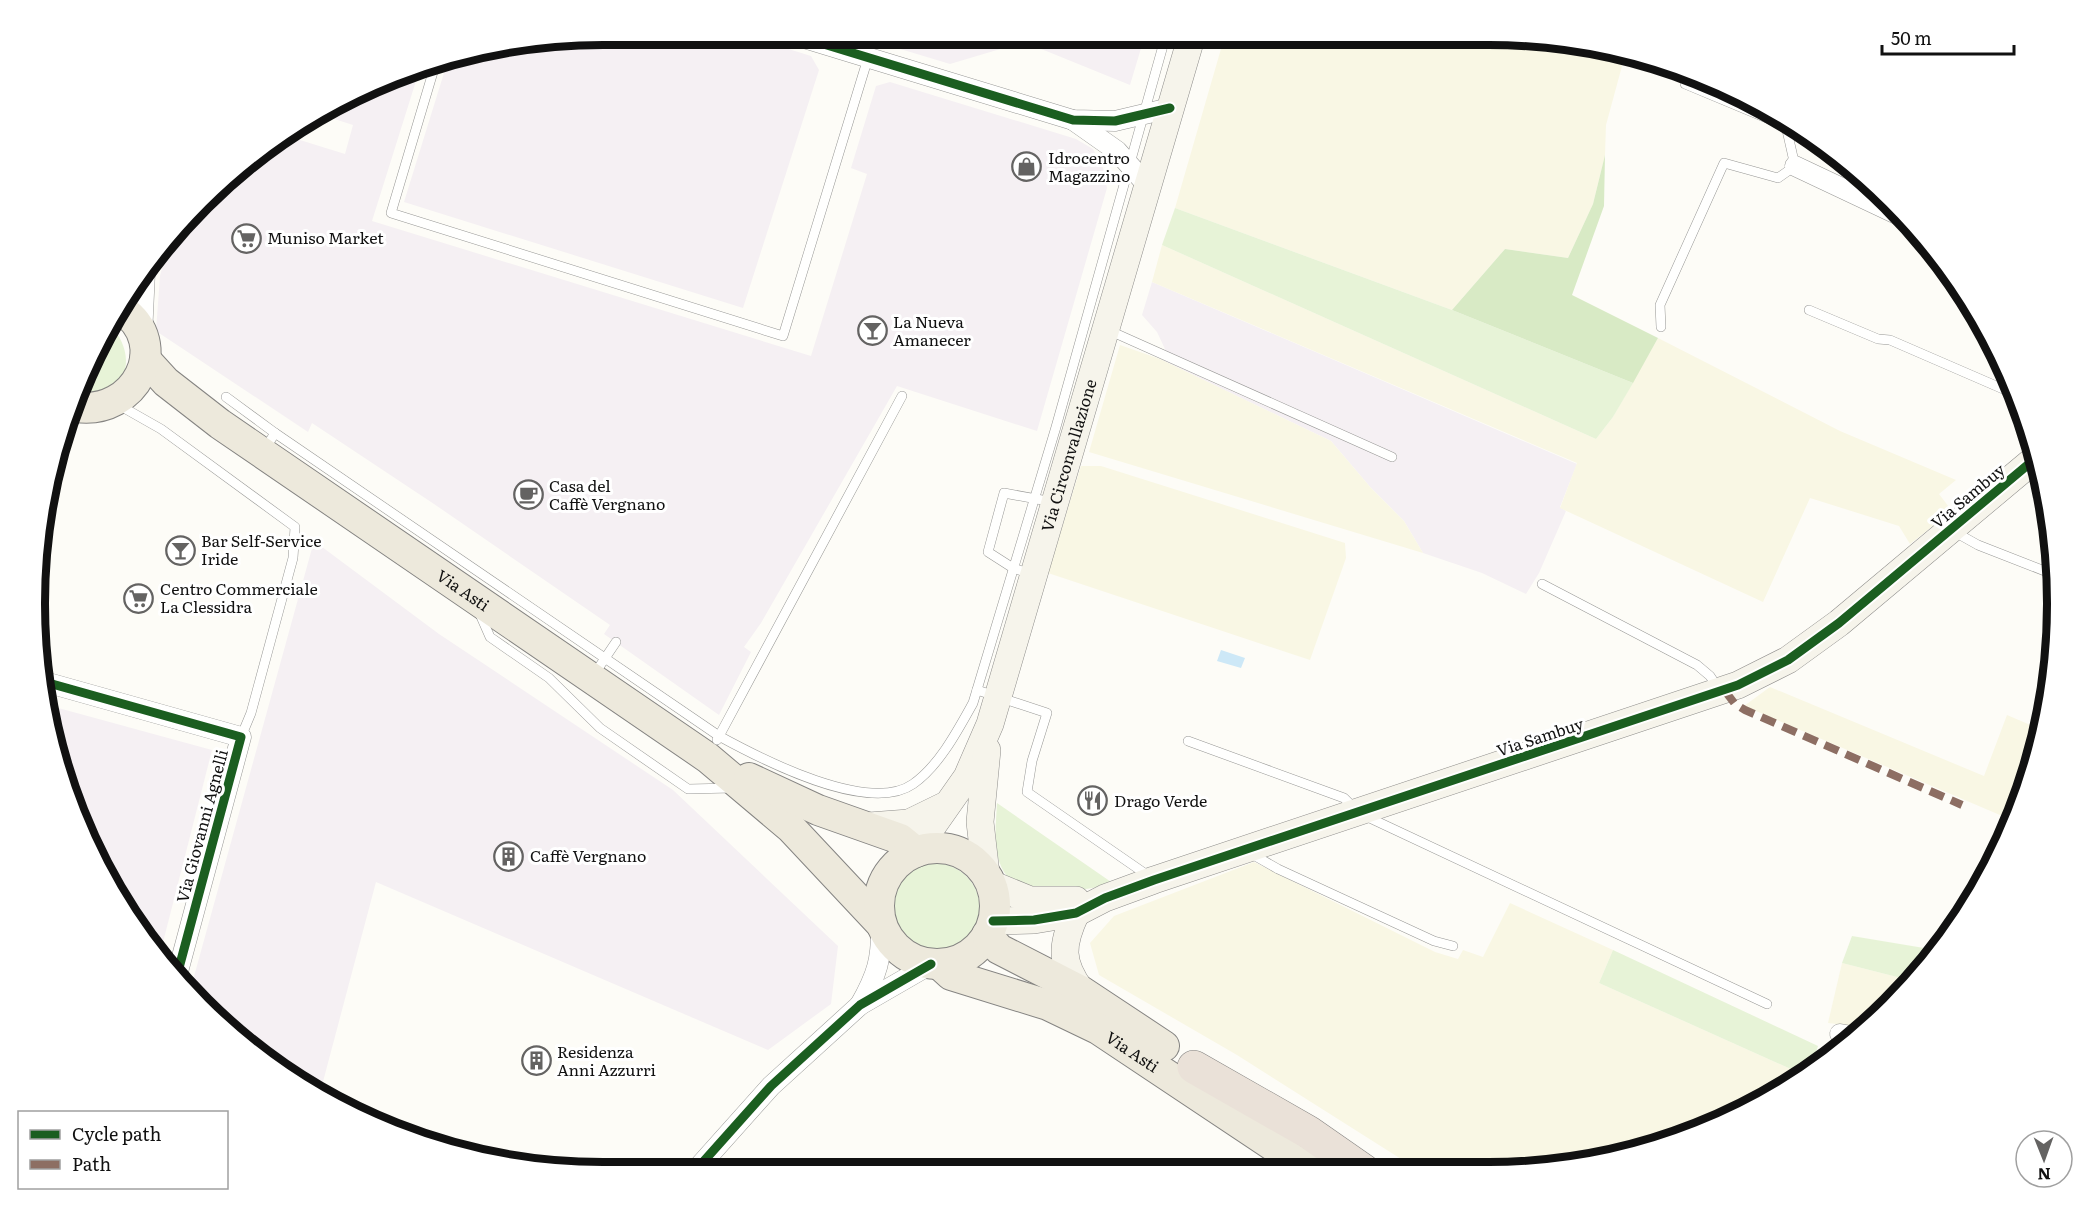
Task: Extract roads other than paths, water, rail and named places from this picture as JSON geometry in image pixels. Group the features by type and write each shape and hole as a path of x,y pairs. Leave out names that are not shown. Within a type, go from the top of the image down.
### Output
{"highway":[{"path":"1194,1067 1308,1132 1351,1162"}],"main road":[{"name":"Via Asti","path":"126,314 134,321 143,347 166,382 223,410 357,504 472,596 598,669 777,792 859,826 900,839 919,851"},
{"path":"120,399 135,385 143,347"},
{"name":"Via Asti","path":"81,407 102,408 120,399 170,401 223,410"},
{"name":"Via Asti","path":"713,747 744,788 791,828 881,924"},
{"path":"940,848 958,852 974,861 988,879 995,902 990,928 968,956 936,964 915,961 900,952 888,939 881,924 879,898 888,873 900,860 919,851 940,848"},
{"name":"Via Asti","path":"990,928 999,949 1081,991 1330,1162"},
{"name":"Via Asti","path":"936,964 951,975 1048,1005 1098,1029 1298,1162"}],"street":[{"path":"826,45 1073,120 1116,121 1141,117 1170,108"},
{"name":"Via Circonvallazione","path":"988,879 980,822 990,724 987,694 1045,500 1106,329 1189,45"},
{"path":"1073,120 1109,145 1147,185"},
{"path":"1795,166 1879,205"},
{"path":"143,347 145,285"},
{"name":"Via Sambuy","path":"990,928 1076,913 1105,898 1155,880 1720,693 1765,673 1811,644 2029,464"},
{"name":"Via Giovanni Agnelli","path":"51,684 241,736 179,966"},
{"name":"Via Circonvallazione","path":"919,851 927,834 967,777 990,724"},
{"path":"859,826 893,826 909,823 952,801"},
{"name":"Via Sambuy","path":"988,879 1030,900 1048,902 1105,898"},
{"path":"1076,913 1066,939 1065,962 1070,975 1081,991"},
{"path":"860,1005 874,979 881,953 881,924"},
{"path":"703,1162 771,1086 860,1005 936,964"}],"lane":[{"path":"1024,572 988,552 1004,493 1045,500 1141,117 1163,45"},
{"path":"433,72 391,213 783,336 868,58"},
{"path":"1685,84 1755,113"},
{"path":"1662,327 1660,305 1724,163 1778,178 1795,166 1787,132"},
{"path":"1809,310 1878,339 1890,340 2004,389"},
{"path":"1106,329 1392,457"},
{"path":"902,396 713,747 848,790 874,795 894,794 912,786 925,775 987,694 1047,713 1032,761 1027,792 1155,880"},
{"path":"120,399 295,527 290,569 251,713 241,736"},
{"path":"357,504 598,669 616,642"},
{"path":"1951,530 1978,545 2046,572"},
{"path":"1542,584 1697,664 1710,675 1720,693"},
{"path":"472,596 490,637 549,678 600,728 688,789 744,788"},
{"path":"1188,741 1344,798 1359,813 1767,1004"},
{"path":"1246,850 1278,869 1392,922 1434,941 1453,946"}],"water":[{"path":"1221,650 1245,658 1241,668 1217,661"}],"place":[{"name":"Idrocentro Magazzino","path":"1027,167"},
{"name":"Muniso Market","path":"246,238"},
{"name":"La Nueva Amanecer","path":"872,331"},
{"name":"Casa del Caffè Vergnano","path":"528,495"},
{"name":"Bar Self-Service Iride","path":"180,550"},
{"name":"Centro Commerciale La Clessidra","path":"139,598"},
{"name":"Drago Verde","path":"1093,801"},
{"name":"Caffè Vergnano","path":"509,856"},
{"name":"Residenza Anni Azzurri","path":"536,1061"}]}
